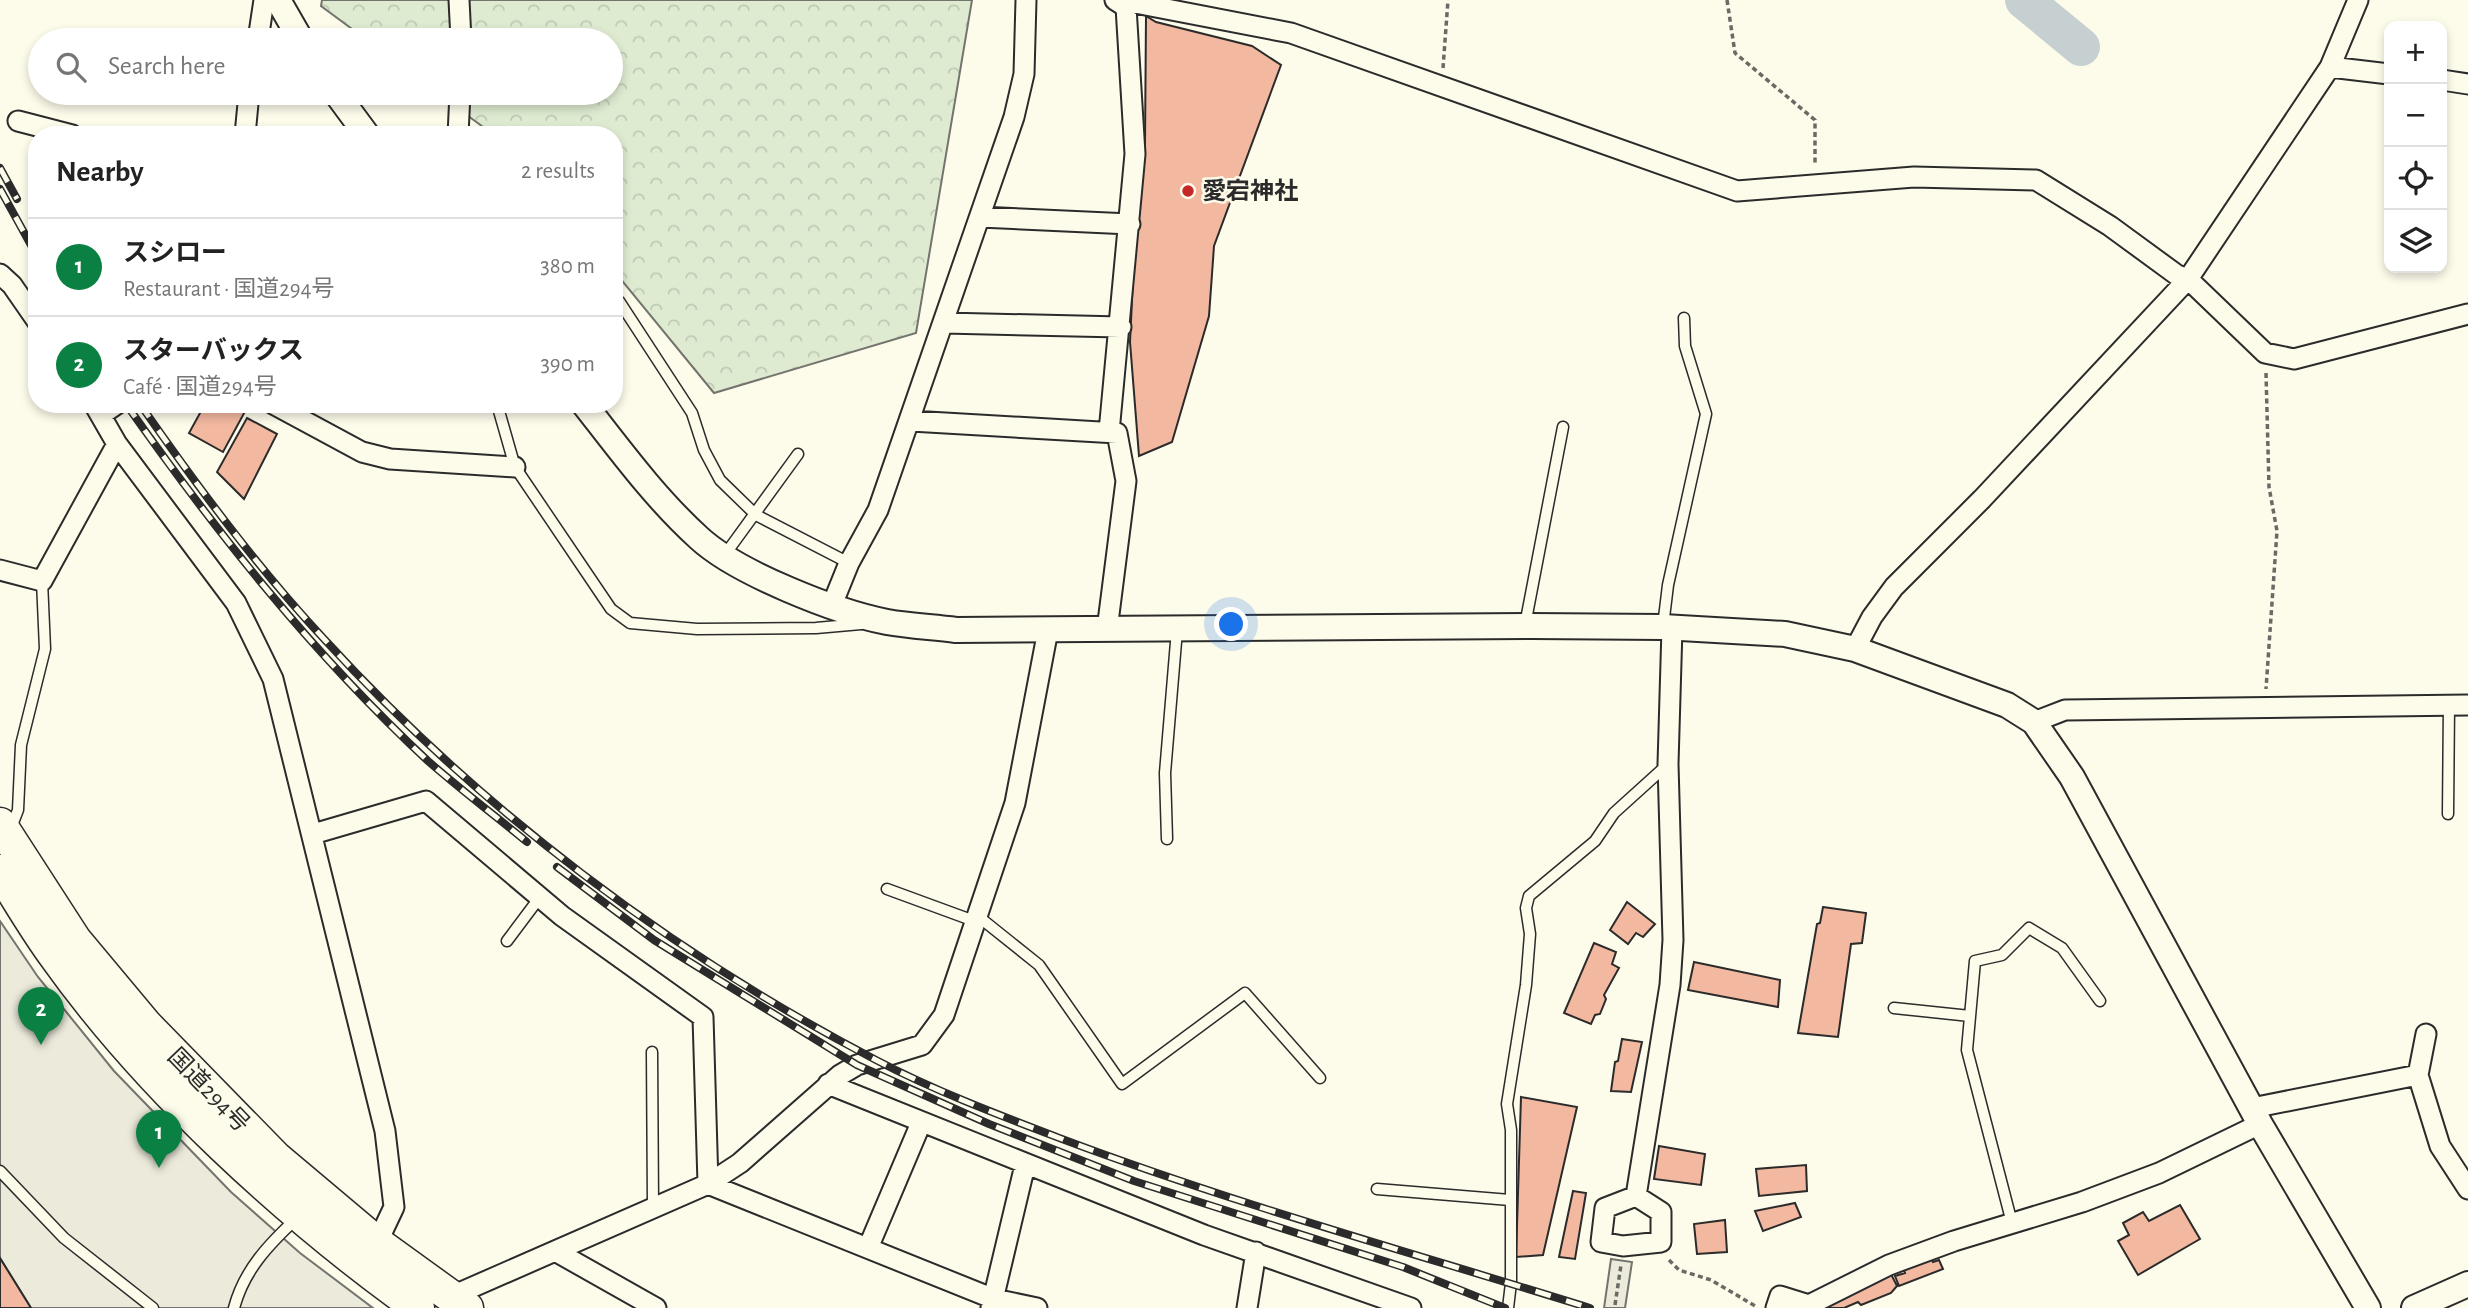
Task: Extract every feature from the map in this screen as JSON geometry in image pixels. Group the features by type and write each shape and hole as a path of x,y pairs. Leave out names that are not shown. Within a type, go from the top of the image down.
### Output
{"highway":[{"name":"国道294号","path":"4,830 75,940 146,1025 276,1158 377,1243 458,1302"},
{"name":"国道294号","path":"0,871 55,957 125,1045 240,1163 300,1215 418,1308"}],"street":[{"path":"260,28 264,0"},
{"path":"278,0 294,28"},
{"path":"459,0 460,28"},
{"path":"832,605 849,564 878,510 1014,117 1024,74 1026,0"},
{"path":"1855,649 1872,617 1894,587 2010,470 2188,279 2330,67 2358,0"},
{"path":"1110,432 1135,154 1121,4 1135,4 1291,33 1737,191 1815,187 1914,177 2036,180 2110,226 2177,275 2188,279 2265,353 2294,359 2468,314"},
{"path":"2330,67 2384,73"},
{"path":"2447,81 2468,84"},
{"path":"246,126 248,105"},
{"path":"345,105 360,126"},
{"path":"458,126 459,105"},
{"path":"18,121 37,126"},
{"path":"981,216 1130,224"},
{"path":"0,274 12,285 28,308"},
{"path":"944,323 1121,327"},
{"path":"106,413 117,444 236,603 273,679 385,1131 394,1207 377,1243"},
{"path":"289,413 362,453 390,459 515,467"},
{"path":"591,413 662,500 700,539 724,556 793,590 886,621 956,630 1525,626 1667,627 1785,634 1855,649 2007,705 2034,722 2072,777 2256,1116 2368,1308"},
{"path":"911,421 1117,433 1126,481 1107,630"},
{"path":"0,570 42,581 117,444"},
{"path":"1636,1196 1670,985 1674,940 1667,627"},
{"path":"458,1302 555,1251 708,1184 740,1163 828,1084 857,1065 922,1045 944,1015 1015,803 1048,630"},
{"path":"2034,722 2065,710 2459,705"},
{"path":"313,834 426,801 540,897 703,1017 708,1184"},
{"path":"2426,1034 2418,1075 2440,1146 2468,1189"},
{"path":"1776,1308 1780,1296 1808,1305 1889,1265 2159,1173 2256,1116 2418,1075"},
{"path":"828,1084 1025,1165 1411,1308"},
{"path":"868,1248 921,1123"},
{"path":"993,1304 1025,1165"},
{"path":"708,1184 868,1248 993,1304 1037,1308"},
{"path":"1636,1196 1661,1212 1661,1242 1623,1246 1601,1242 1605,1208 1636,1196"},
{"path":"555,1251 656,1308"},
{"path":"1247,1308 1256,1252"},
{"path":"2414,1308 2468,1284"}],"lane":[{"path":"623,307 692,413 704,450 720,480 756,515 849,564"},
{"path":"1667,627 1668,585 1706,415 1685,346 1684,318"},
{"path":"500,413 515,467 611,609 630,622 697,629 816,628 886,621"},
{"path":"1525,626 1563,427"},
{"path":"724,556 798,454"},
{"path":"4,830 18,810 21,745 45,649 42,581"},
{"path":"1167,839 1165,773 1177,629"},
{"path":"2448,814 2459,705"},
{"path":"1508,1308 1511,1283 1511,1130 1507,1104 1526,985 1530,934 1526,908 1529,896 1595,841 1614,813 1668,764"},
{"path":"887,889 978,920 1039,965 1122,1083 1245,993 1320,1078"},
{"path":"507,940 540,897"},
{"path":"2012,1223 1967,1050 1975,961 2002,955 2029,928 2062,948 2100,1001"},
{"path":"1894,1008 1970,1016"},
{"path":"652,1052 653,1207"},
{"path":"0,1171 64,1238 153,1308"},
{"path":"1377,1189 1510,1200"},
{"path":"234,1308 263,1249 300,1215"}],"path":[{"path":"1442,87 1448,0"},
{"path":"1727,0 1735,53 1815,120 1815,187"},
{"path":"2265,353 2269,486 2277,531 2265,707"},
{"path":"1615,1305 1623,1246"},
{"path":"1664,1256 1679,1270 1711,1280 1759,1308"}],"green space":[{"path":"322,0 972,0 916,333 714,393 623,282 623,126 482,126 453,105 623,105 623,28 351,28 321,6"}],"shaded area":[{"path":"0,921 38,977 114,1071 231,1192 300,1253 373,1308 31,1308 0,1258"},
{"path":"1611,1259 1632,1262 1625,1308 1604,1308"}],"building":[{"name":"愛宕神社","path":"1146,16 1156,22 1252,46 1281,65 1214,246 1209,316 1172,442 1139,456 1130,342 1135,237 1145,145"},
{"path":"200,413 244,413 223,452 189,433"},
{"path":"247,418 277,434 244,499 217,472"},
{"path":"1627,902 1655,924 1643,937 1636,933 1628,944 1610,930"},
{"path":"1823,907 1866,913 1862,943 1851,944 1838,1037 1798,1033 1817,924 1820,923"},
{"path":"1594,943 1616,952 1612,964 1619,968 1604,995 1606,999 1600,1014 1595,1015 1591,1024 1564,1013"},
{"path":"1694,962 1780,980 1778,1007 1688,990"},
{"path":"1622,1039 1642,1042 1631,1092 1611,1091"},
{"path":"1521,1097 1577,1107 1543,1255 1516,1257"},
{"path":"1659,1146 1705,1154 1701,1185 1654,1179"},
{"path":"1806,1165 1807,1191 1759,1196 1756,1169"},
{"path":"1573,1191 1586,1193 1575,1259 1559,1257"},
{"path":"1795,1203 1801,1217 1763,1231 1755,1211"},
{"path":"2180,1205 2200,1239 2138,1275 2118,1241 2129,1235 2123,1223 2143,1212 2149,1221"},
{"path":"1725,1220 1727,1252 1697,1254 1694,1224"},
{"path":"0,1258 31,1308 0,1308"},
{"path":"1931,1258 1933,1262 1939,1260 1943,1269 1899,1286 1895,1276 1905,1273 1903,1268"},
{"path":"1891,1274 1897,1286 1891,1293 1861,1305 1858,1302 1844,1308 1830,1308 1828,1301"}],"waterway":[{"path":"2024,0 2081,47"}],"railway":[{"path":"0,168 17,199"},
{"path":"0,189 28,240"},
{"path":"133,413 231,545 345,678 428,761 527,842"},
{"path":"147,413 252,555 325,640 385,702 448,762 582,874 725,973 876,1060 1015,1121 1127,1163 1258,1207 1590,1308"},
{"path":"557,867 654,940 857,1065 989,1124 1134,1181 1403,1267 1505,1308"}],"place":[{"name":"愛宕神社","path":"1188,191"},
{"name":"スターバックス","path":"41,1045"},
{"name":"スシロー","path":"159,1168"}]}
